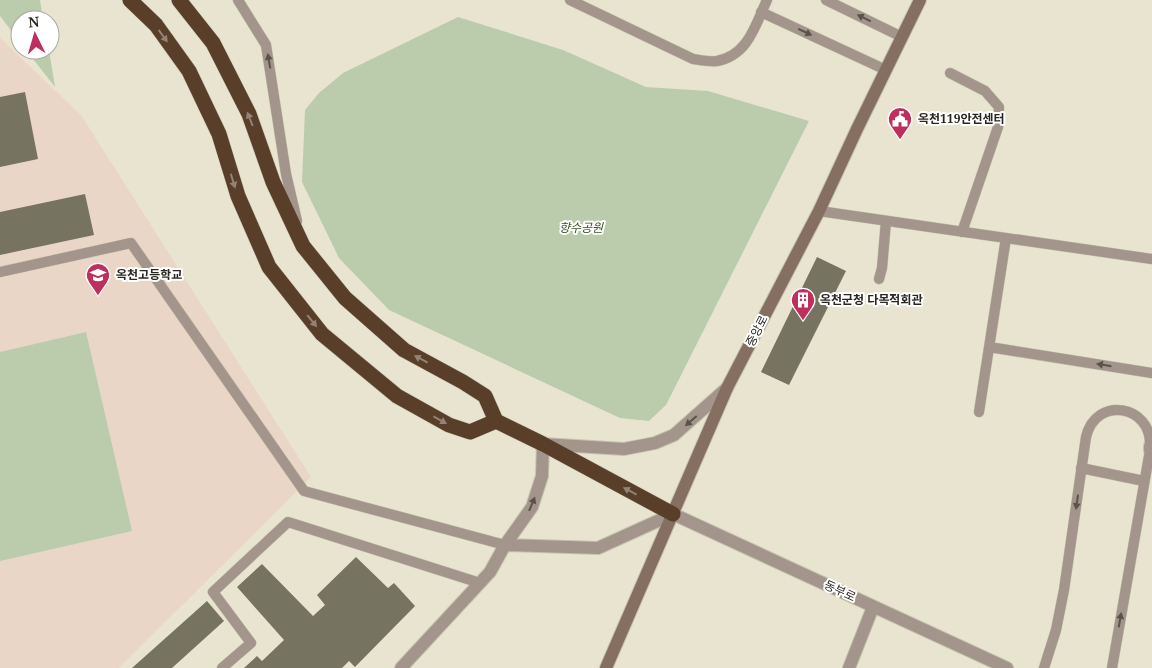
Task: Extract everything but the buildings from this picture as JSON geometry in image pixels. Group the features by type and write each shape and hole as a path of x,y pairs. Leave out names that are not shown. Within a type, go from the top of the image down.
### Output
{"highway":[{"path":"130,0 156,25 189,71 219,134 238,196 269,267 322,334 397,396 449,425 470,432 496,421"},
{"path":"179,0 214,43 248,114 273,182 303,246 344,298 404,350 485,396 496,421 543,444 673,514"}],"main road":[{"name":"중앙로","path":"606,668 727,388 819,211 920,0"}],"street":[{"path":"401,668 490,572 505,545 532,507 542,476 543,444 624,449 654,443 674,435 727,388"},
{"path":"505,545 598,548 673,514"},
{"name":"동부로","path":"673,514 1007,668"},
{"path":"849,668 873,606"}],"lane":[{"path":"238,0 266,45 286,174 303,246"},
{"path":"570,0 693,59 715,61 734,56 747,42 767,0"},
{"path":"826,0 902,37"},
{"path":"761,12 886,70"},
{"path":"950,74 985,91 999,107 998,127 962,232"},
{"path":"819,211 1152,260"},
{"path":"879,279 882,268 886,221"},
{"path":"979,412 1006,238"},
{"path":"0,272 131,243 304,491 505,545"},
{"path":"989,347 1152,372"},
{"path":"1044,668 1056,630 1064,590 1086,436 1089,427 1098,416 1107,411 1122,410 1137,416 1148,429 1150,448 1112,668"},
{"path":"1082,468 1144,481"},
{"path":"222,668 251,643 213,592 288,522 480,583"}],"shaded area":[{"name":"옥천고등학교","path":"0,38 10,48 10,60 23,60 81,115 311,477 119,668 0,668"}],"green space":[{"path":"0,0 40,0 42,10 10,10 10,29 0,16"},
{"name":"향수공원","path":"458,17 563,50 646,87 708,91 809,121 666,405 649,421 620,418 389,310 339,258 302,182 305,110 319,93 343,73"},
{"path":"34,60 51,60 55,87"},
{"path":"86,332 132,531 0,561 0,352"}],"place":[{"name":"옥천119안전센터","path":"900,140"},
{"name":"옥천고등학교","path":"98,296"},
{"name":"옥천군청 다목적회관","path":"803,321"}]}
